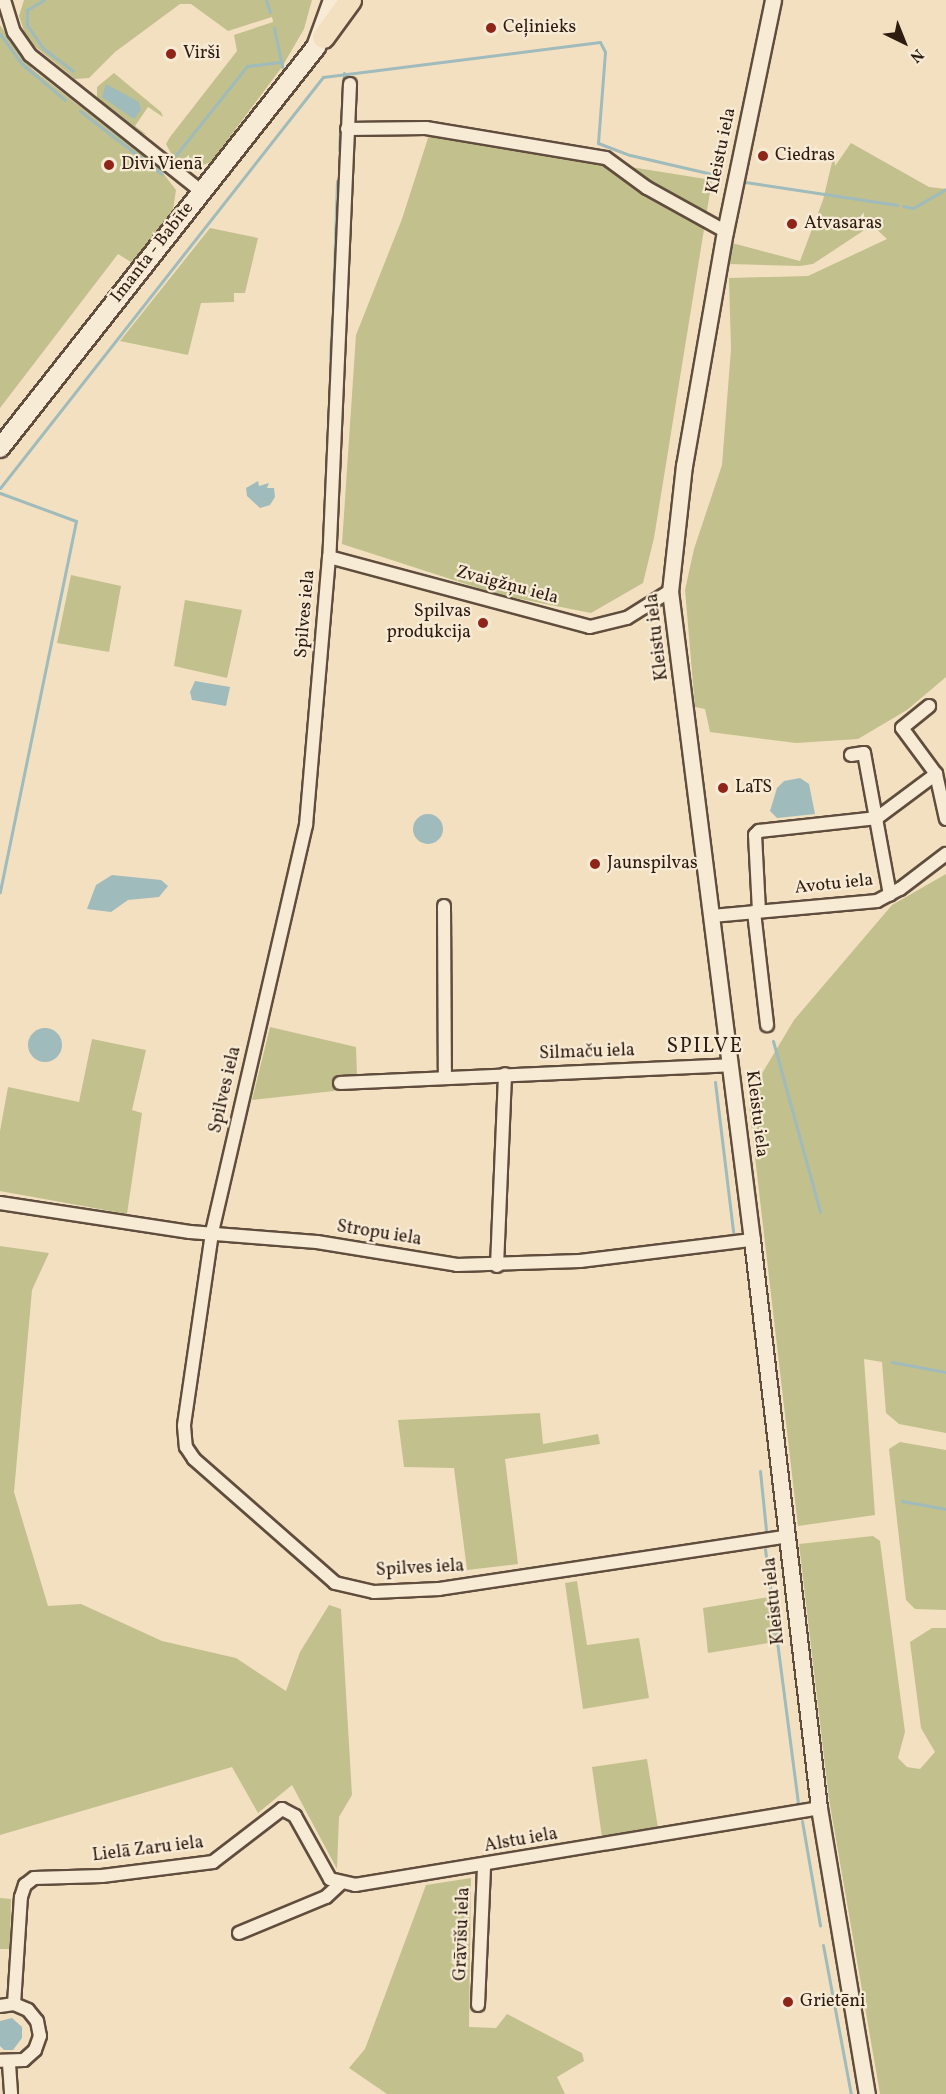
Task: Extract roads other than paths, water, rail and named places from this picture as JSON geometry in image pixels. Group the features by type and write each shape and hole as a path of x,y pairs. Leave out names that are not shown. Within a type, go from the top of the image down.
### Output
{"highway":[{"path":"323,37 350,0"}],"main road":[{"name":"Imanta - Babīte","path":"306,57 321,0"},
{"name":"Imanta - Babīte","path":"0,448 323,37 333,0"}],"street":[{"path":"4,0 14,32 30,55 201,191"},
{"name":"Kleistu iela","path":"773,0 725,231 684,465 670,591 753,1240 819,1808 867,2094"},
{"name":"Spilves iela","path":"350,84 329,557 306,825 212,1233 184,1425 186,1448 194,1459 335,1583 374,1592 439,1589 788,1536"},
{"path":"347,129 426,128 606,158 647,188 725,231"},
{"name":"Zvaigžņu iela","path":"329,557 590,627 627,618 670,591"},
{"path":"929,706 902,728 936,774 946,819"},
{"path":"850,755 864,753 890,895"},
{"path":"766,1025 757,912 755,835 759,831 877,818 936,774"},
{"name":"Avotu iela","path":"712,916 878,901 890,895 946,854"},
{"path":"444,906 445,1076"},
{"name":"Silmaču iela","path":"340,1083 445,1076 730,1065"},
{"path":"496,1266 505,1074"},
{"name":"Stropu iela","path":"0,1203 212,1233 317,1242 457,1265 496,1266 580,1261 753,1240"},
{"name":"Alstu iela","path":"340,1884 355,1885 484,1865 819,1808"},
{"name":"Lielā Zaru iela","path":"14,2004 21,1897 25,1885 34,1878 102,1876 213,1862 282,1809 295,1816 330,1879 340,1884"},
{"name":"Grāvīšu iela","path":"478,2005 484,1865"},
{"path":"239,1933 326,1897 340,1884"},
{"path":"0,2006 14,2004 28,2010 37,2021 40,2036 35,2050 24,2060 5,2062 11,2094"}],"water":[{"path":"106,84 139,102 141,110 134,119 102,97"},
{"path":"258,481 259,486 269,483 267,488 274,488 275,497 270,505 260,508 247,496 246,488"},
{"path":"195,681 230,687 226,706 192,700 190,692"},
{"path":"800,778 809,784 815,814 777,818 770,811 777,788 784,781"},
{"path":"428,814 438,819 443,829 438,839 428,844 418,839 413,829 418,819"},
{"path":"112,875 161,880 168,886 159,897 128,900 111,912 87,909 96,885"},
{"path":"45,1028 57,1033 62,1045 57,1057 45,1062 33,1057 28,1045 33,1033"},
{"path":"12,2018 22,2027 22,2038 13,2050 4,2050 0,2046 0,2021"}],"waterway":[{"path":"44,0 27,10 27,25 44,49 73,71"},
{"path":"266,0 270,12"},
{"path":"274,28 282,67"},
{"path":"0,34 22,64 65,100"},
{"path":"0,488 323,77 600,42 605,52 598,143 630,155 721,176"},
{"path":"176,155 247,66 282,62"},
{"path":"341,118 344,73"},
{"path":"80,111 162,174"},
{"path":"339,150 340,129"},
{"path":"333,301 337,181"},
{"path":"745,182 897,205"},
{"path":"903,206 913,208 946,189"},
{"path":"330,358 332,320"},
{"path":"0,493 76,521 0,892"},
{"path":"773,1041 820,1212"},
{"path":"715,1082 734,1238"},
{"path":"892,1362 946,1372"},
{"path":"760,1471 766,1530"},
{"path":"902,1501 946,1509"},
{"path":"765,1549 798,1802"},
{"path":"802,1821 820,1925"},
{"path":"823,1945 851,2094"}],"place":[{"name":"Ceļinieks","path":"491,28"},
{"name":"Virši","path":"171,54"},
{"name":"Ciedras","path":"763,156"},
{"name":"Divi Vienā","path":"109,165"},
{"name":"Atvasaras","path":"792,224"},
{"name":"Spilvas produkcija","path":"483,623"},
{"name":"LaTS","path":"723,788"},
{"name":"Jaunspilvas","path":"595,864"},
{"name":"Grietēni","path":"788,2002"}],"district":[{"name":"SPILVE","path":"705,1047"}]}
